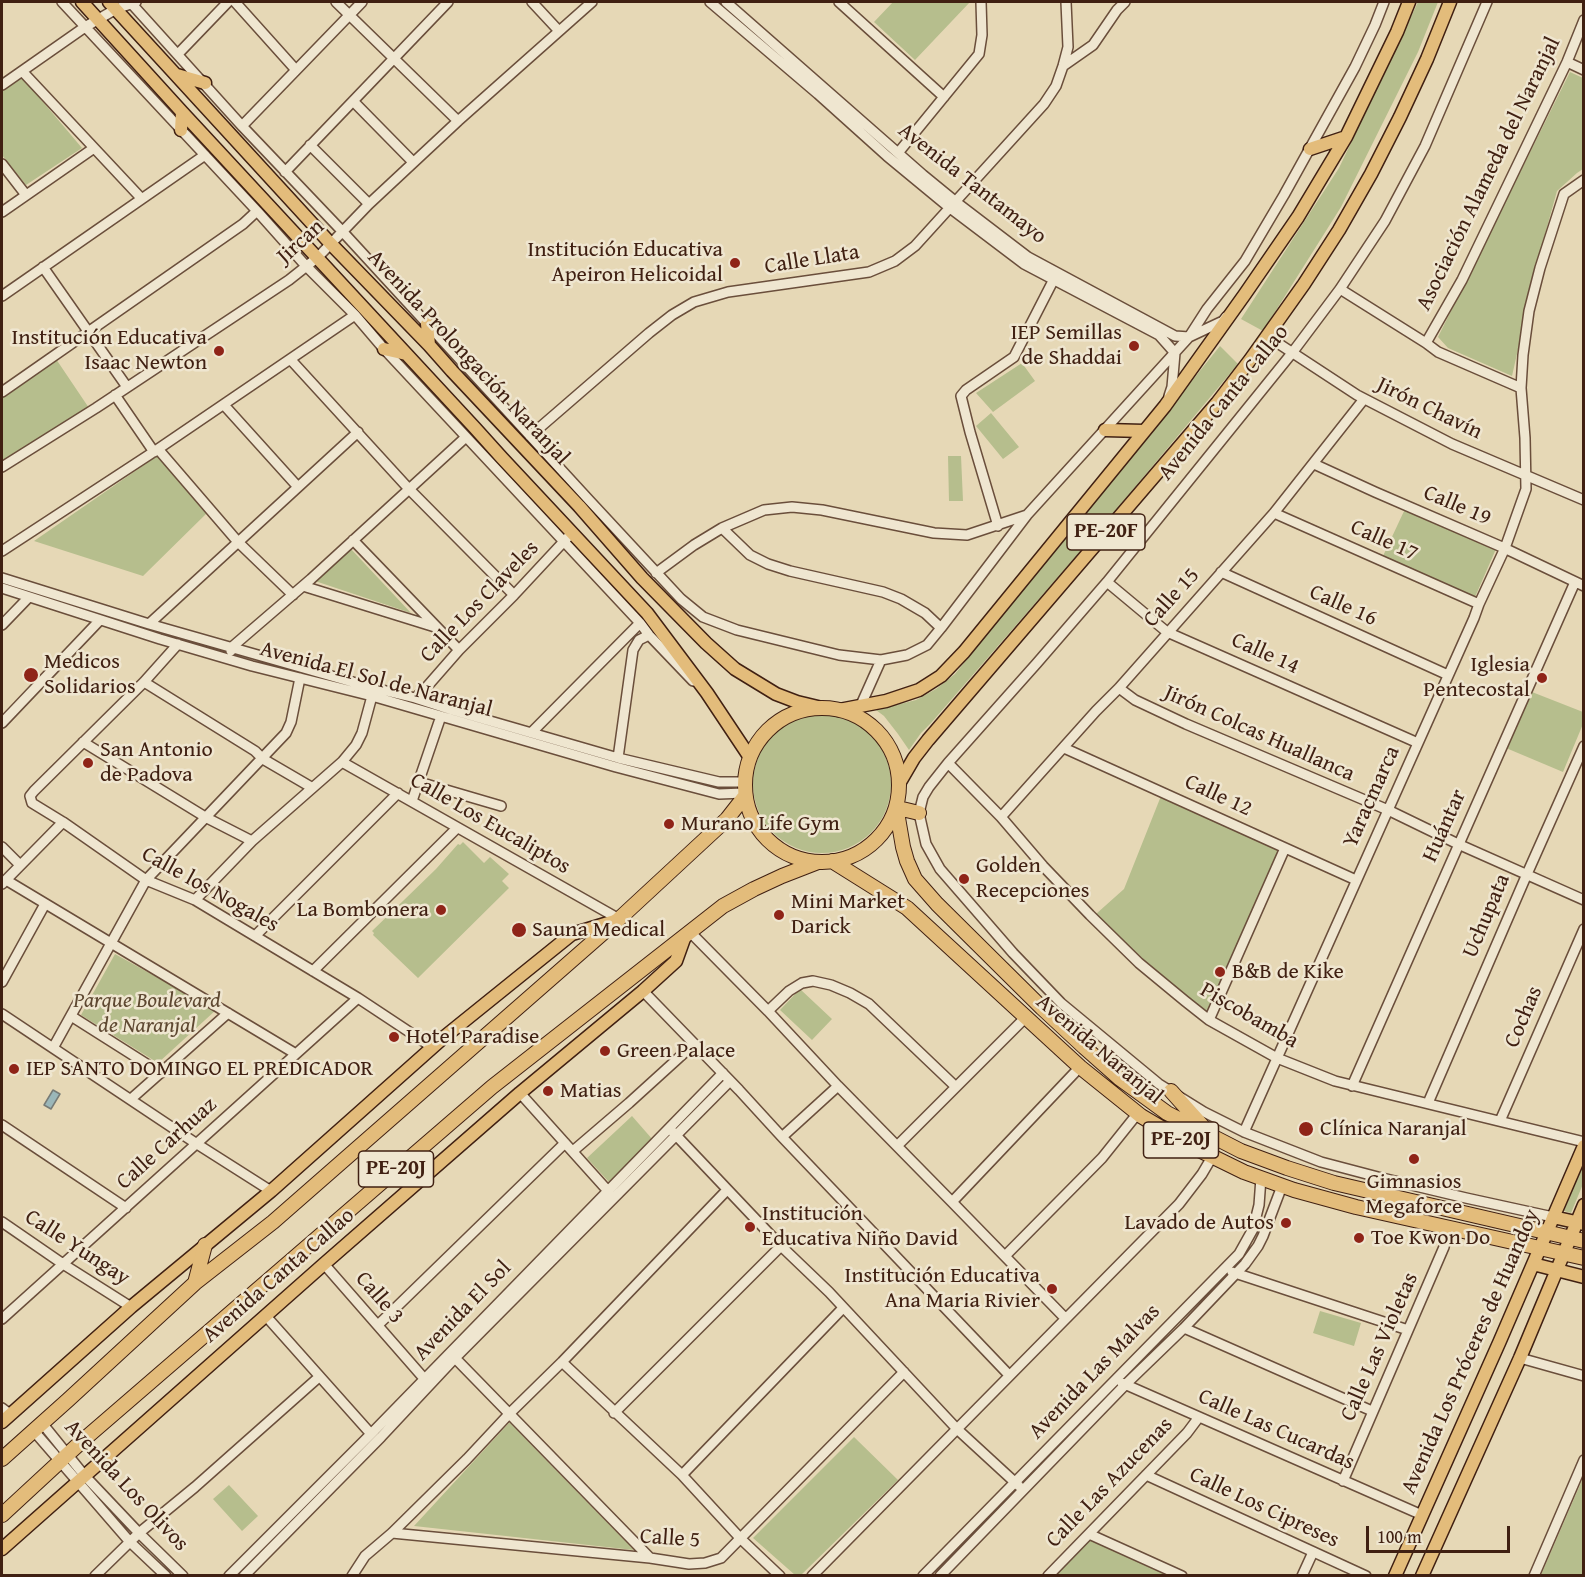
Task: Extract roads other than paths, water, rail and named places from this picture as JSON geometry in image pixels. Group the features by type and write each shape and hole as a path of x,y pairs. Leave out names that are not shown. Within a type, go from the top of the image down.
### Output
{"highway":[{"name":"PE-20F","path":"744,790 749,756 761,737 778,721 799,711 822,708 839,710 858,717 874,729 887,744 896,762 900,782 897,810"},
{"path":"744,790 750,816 762,835 778,849 797,858 825,862 848,857 864,849 877,839 897,810 920,813"},
{"name":"Avenida Canta Callao","path":"2,1459 195,1283 273,1222 619,919 727,819 744,790"},
{"name":"Avenida Naranjal","path":"897,810 907,861 918,883 1047,1013 1119,1078 1167,1113 1241,1151 1334,1183 1577,1239"},
{"name":"Avenida Canta Callao","path":"2,1515 64,1458 492,1087 723,906 782,876 825,862"},
{"name":"Avenida Naranjal","path":"825,862 907,908 1080,1067 1138,1113 1212,1157 1281,1186 1356,1207 1584,1258"},
{"path":"1171,1091 1212,1136"},
{"path":"195,1283 205,1245"}],"main road":[{"name":"Avenida Prolongación Naranjal","path":"82,2 318,257 568,537 647,613 707,693 749,756"},
{"name":"Avenida Canta Callao","path":"839,710 886,701 919,690 941,676 964,652 1165,406 1299,218 1346,137 1398,32 1409,2"},
{"name":"Avenida Canta Callao","path":"900,782 928,740 1217,403 1267,336 1316,266 1371,174 1418,78 1450,2"},
{"name":"Avenida Prolongación Naranjal","path":"112,5 330,243 429,345 579,506 642,578 706,644 735,669 776,694 822,708"},
{"path":"176,75 205,83"},
{"path":"181,130 182,112"},
{"path":"1310,149 1346,137"},
{"path":"427,324 429,345"},
{"path":"384,349 406,354"},
{"path":"1105,430 1144,431"},
{"name":"Avenida Canta Callao","path":"4,1415 38,1391 131,1307 272,1191 432,1047 572,934 619,919"},
{"name":"Avenida Canta Callao","path":"2,1549 265,1315 520,1093 643,991 676,961 687,934"},
{"name":"Avenida Los Próceres de Huandoy","path":"1395,1575 1540,1249 1584,1144"},
{"name":"Avenida Los Próceres de Huandoy","path":"1422,1575 1520,1358 1563,1254 1577,1239 1584,1205"},
{"name":"Avenida Naranjal","path":"1553,1217 1580,1223"},
{"path":"1533,1264 1584,1276"}],"street":[{"name":"Avenida Prolongación Naranjal","path":"63,2 466,437 568,537 649,636 685,674 707,693"},
{"name":"Avenida Prolongación Naranjal","path":"132,2 242,126 342,231 656,573"},
{"path":"2,85 85,27 99,20 112,5 132,2"},
{"path":"178,54 228,2"},
{"path":"235,2 296,70"},
{"path":"336,2 458,121"},
{"path":"242,126 362,2"},
{"path":"285,172 448,2"},
{"path":"532,2 560,31"},
{"name":"Jircan","path":"2,467 289,280 318,257 369,204 458,121 592,2"},
{"name":"Avenida Tantamayo","path":"710,2 887,156 953,205 1028,256 1175,336 1189,337"},
{"name":"Avenida Tantamayo","path":"726,2 898,153 953,205 1024,264 1159,335 1175,353"},
{"path":"839,2 944,98"},
{"path":"898,153 979,54 982,35 981,2"},
{"name":"Calle Llata","path":"530,436 649,333 694,302 728,292 869,272 895,261 915,246 1044,104 1056,86 1068,47 1066,2"},
{"path":"1063,66 1094,45 1117,9 1125,2"},
{"path":"1027,515 967,535 934,533 822,510 792,507 764,510 722,528 656,573 681,599 703,617 737,630 802,647 881,660 907,655 927,645 1027,515 1189,337 1207,309 1245,261 1355,67 1384,2"},
{"name":"Avenida Canta Callao","path":"920,813 923,796 948,763 1107,582 1340,290 1385,221 1425,146 1487,2"},
{"name":"Asociación Alameda del Naranjal","path":"1426,343 1462,280 1567,62 1584,20"},
{"path":"1567,62 1584,70"},
{"path":"22,71 141,198"},
{"path":"353,101 414,162"},
{"path":"310,145 369,204"},
{"path":"2,212 94,148"},
{"path":"2,295 205,155"},
{"path":"2,165 26,195"},
{"name":"Yaracmarca","path":"1244,1132 1505,549 1526,489 1521,388 1529,311 1564,194 1584,180"},
{"path":"2,392 243,224 257,211"},
{"path":"43,267 127,387"},
{"path":"998,526 961,396 974,384 1014,357 1054,279"},
{"name":"Asociación Alameda del Naranjal","path":"1340,290 1438,352 1521,388"},
{"path":"1189,337 1223,321 1245,294"},
{"path":"2,551 156,451 355,315"},
{"name":"Jirón Chavín","path":"1267,336 1364,399 1452,444 1583,500"},
{"path":"1165,406 1172,387 1175,353"},
{"path":"291,360 409,489 514,595"},
{"path":"115,395 156,451 238,542 293,595"},
{"name":"Calle 15","path":"1001,817 1274,513 1364,399"},
{"path":"224,405 298,487"},
{"path":"149,624 358,432"},
{"path":"228,659 232,647 293,595 466,437"},
{"name":"Calle 19","path":"1314,464 1579,584"},
{"name":"Calle 17","path":"1274,513 1479,604"},
{"path":"722,528 750,555 768,564 892,595 925,613 941,628"},
{"name":"Calle Los Claveles","path":"415,698 568,537"},
{"path":"353,540 459,650"},
{"name":"Calle 16","path":"1221,572 1448,675"},
{"name":"Avenida El Sol de Naranjal","path":"2,578 149,624 415,698 618,758 744,790"},
{"name":"Calle 14","path":"1107,582 1167,632 1418,743"},
{"name":"Huántar","path":"1352,1086 1458,844 1579,584"},
{"path":"303,586 438,628"},
{"name":"Avenida El Sol de Naranjal","path":"2,588 228,659 372,696 605,764 719,794 744,790"},
{"path":"2,625 29,597"},
{"path":"2,723 100,620"},
{"path":"532,732 640,623"},
{"path":"618,758 633,651 639,640 649,636"},
{"path":"178,644 144,682 82,742 207,818 252,841"},
{"path":"860,707 881,660"},
{"path":"53,1048 146,880 286,733 291,722 300,678"},
{"path":"144,682 255,751 263,759 311,787"},
{"name":"Jirón Colcas Huallanca","path":"1119,688 1135,700 1186,724 1388,810 1584,900"},
{"path":"195,900 252,841 342,762 356,745 362,733 372,696"},
{"path":"412,801 441,716"},
{"name":"Calle los Nogales","path":"82,742 34,791 30,796 32,803 146,880 195,900 358,998 432,1047"},
{"name":"Uchupata","path":"1428,1103 1584,746"},
{"name":"Calle 12","path":"1064,748 1356,880"},
{"name":"Calle Los Eucaliptos","path":"342,762 619,919"},
{"name":"Piscobamba","path":"948,763 1001,817 1043,866 1139,963 1209,1020 1247,1043 1277,1058 1335,1081 1584,1144"},
{"path":"419,782 501,806"},
{"path":"255,936 398,793"},
{"name":"Avenida Naranjal","path":"920,813 926,844 940,869 1013,953 1061,1003 1159,1084 1204,1112 1244,1132 1294,1152 1344,1168 1553,1217"},
{"path":"63,822 4,883 45,904 296,1054"},
{"path":"313,971 457,828"},
{"path":"2,847 20,865"},
{"path":"1209,1020 1285,848"},
{"path":"2,982 45,904"},
{"name":"Cochas","path":"1500,1122 1584,929"},
{"path":"687,934 768,1011 838,1086 1065,1318"},
{"path":"768,1011 789,991 802,983 813,981 831,985 869,1004 956,1087"},
{"path":"643,991 1009,1375"},
{"name":"Calle Carhuaz","path":"2,1317 358,998"},
{"path":"131,1100 228,1013"},
{"path":"2,1014 197,1144 272,1191"},
{"path":"71,1016 161,1073"},
{"path":"897,1146 1026,1017"},
{"path":"573,1152 694,1044"},
{"path":"952,1202 1080,1067"},
{"name":"Avenida El Sol","path":"229,1575 371,1434 455,1359 672,1132 723,1073"},
{"name":"Avenida El Sol","path":"244,1575 381,1437 427,1382 608,1191 730,1081"},
{"path":"782,1137 838,1086"},
{"path":"520,1093 608,1191"},
{"path":"1005,1256 1102,1158 1138,1113"},
{"path":"2,1125 126,1208"},
{"path":"672,1132 957,1429 1023,1490"},
{"path":"378,1325 566,1143"},
{"path":"812,1575 1190,1192 1212,1157"},
{"name":"Avenida Las Malvas","path":"923,1575 1239,1254 1253,1228 1259,1205 1261,1178"},
{"name":"Avenida Las Malvas","path":"940,1575 1236,1273 1258,1246 1281,1186"},
{"path":"352,1575 365,1556 392,1533 467,1459 727,1190"},
{"name":"Calle Yungay","path":"2,1222 131,1307"},
{"name":"Calle Las Violetas","path":"1343,1481 1444,1247 1448,1227"},
{"path":"614,1413 781,1246"},
{"name":"Calle 3","path":"324,1264 427,1382"},
{"path":"1224,1269 1408,1330"},
{"path":"682,1475 843,1308"},
{"path":"265,1315 371,1434"},
{"path":"1184,1328 1372,1411"},
{"path":"1520,1358 1584,1376"},
{"path":"455,1359 650,1558"},
{"path":"562,1362 682,1475 741,1539 780,1575"},
{"name":"Calle 5","path":"392,1533 650,1558 689,1564 705,1563 721,1558 904,1372"},
{"path":"95,1575 139,1533 195,1487 319,1377"},
{"name":"Calle Las Cucardas","path":"1114,1379 1422,1515"},
{"name":"Calle Las Azucenas","path":"1048,1575 1187,1433 1199,1417"},
{"name":"Avenida Los Olivos","path":"37,1427 130,1542 166,1575"},
{"path":"1534,1575 1584,1460"},
{"name":"Calle Los Cipreses","path":"1146,1475 1366,1575"},
{"name":"Avenida Los Olivos","path":"80,1478 183,1575"},
{"path":"1089,1534 1182,1575"},
{"path":"1302,1575 1313,1552"}],"water":[{"path":"53,1090 60,1094 51,1109 44,1105"}],"place":[{"name":"Institución Educativa Apeiron Helicoidal","path":"735,263"},
{"name":"IEP Semillas de Shaddai","path":"1134,346"},
{"name":"Institución Educativa Isaac Newton","path":"219,351"},
{"name":"Medicos Solidarios","path":"31,675"},
{"name":"Iglesia Pentecostal","path":"1542,678"},
{"name":"San Antonio de Padova","path":"88,763"},
{"name":"Murano Life Gym","path":"669,824"},
{"name":"Golden Recepciones","path":"964,879"},
{"name":"La Bombonera","path":"441,910"},
{"name":"Mini Market Darick","path":"779,915"},
{"name":"Sauna Medical","path":"519,930"},
{"name":"B&B de Kike","path":"1220,972"},
{"name":"Hotel Paradise","path":"394,1037"},
{"name":"Green Palace","path":"605,1051"},
{"name":"IEP SANTO DOMINGO EL PREDICADOR","path":"14,1069"},
{"name":"Matias","path":"548,1091"},
{"name":"Clínica Naranjal","path":"1306,1129"},
{"name":"Gimnasios Megaforce","path":"1414,1159"},
{"name":"Lavado de Autos","path":"1286,1223"},
{"name":"Institución Educativa Niño David","path":"750,1227"},
{"name":"Toe Kwon Do","path":"1359,1238"},
{"name":"Institución Educativa Ana Maria Rivier","path":"1052,1289"}],"park label":[{"name":"Parque Boulevard de Naranjal","path":"147,1014"}]}
